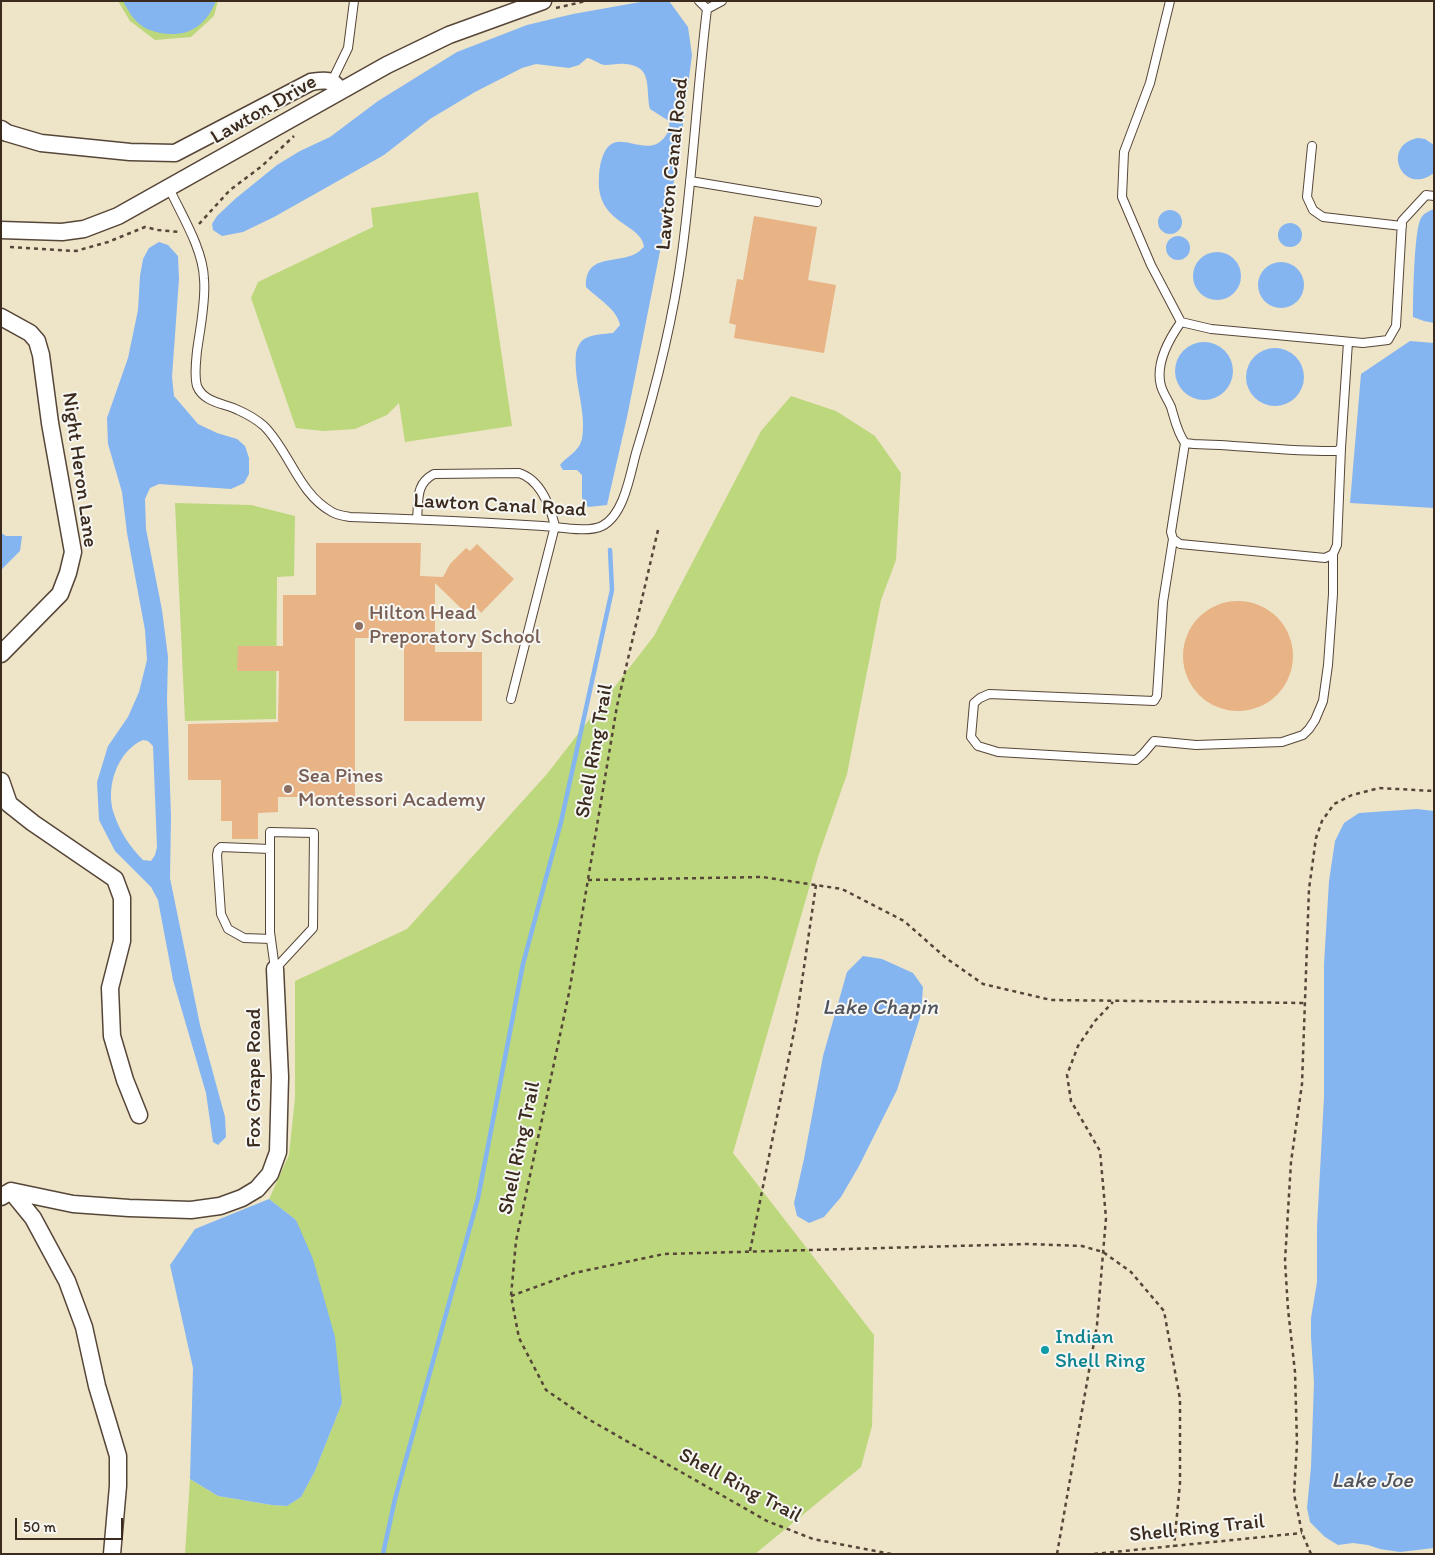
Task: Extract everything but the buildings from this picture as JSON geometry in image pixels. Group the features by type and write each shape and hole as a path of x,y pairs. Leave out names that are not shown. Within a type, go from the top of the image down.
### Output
{"street":[{"name":"Lawton Drive","path":"1,230 62,232 84,229 118,216 169,188 336,86 449,35 547,5"},
{"path":"1,129 7,133 41,143 130,152 175,153 311,82 326,80 336,86"},
{"name":"Night Heron Lane","path":"1,317 30,333 37,341 41,355 50,423 73,552 68,574 60,594 1,654"},
{"path":"1,781 9,804 33,823 115,879 122,898 122,941 110,988 112,1036 125,1080 139,1115"},
{"name":"Fox Grape Road","path":"6,1194 73,1204 191,1210 220,1206 242,1198 257,1189 270,1174 278,1152 280,1077 276,969"},
{"path":"6,1194 33,1218 67,1281 84,1327 97,1386 118,1456 118,1486 112,1554"}],"lane":[{"path":"336,86 348,48 354,1"},
{"path":"699,1 707,9 722,1"},
{"path":"1170,1 1150,83 1124,152 1122,197 1151,265 1182,322 1211,329 1348,342 1362,343 1388,340 1396,326 1402,221 1426,195 1434,196"},
{"name":"Lawton Canal Road","path":"169,188 197,245 203,263 205,282 195,369 197,386 204,396 217,404 237,409 264,427 302,485 320,504 333,513 350,517 591,529 602,526 615,516 623,498 643,430 668,329 682,254 698,79 707,9"},
{"path":"1312,146 1307,197 1313,210 1323,217 1402,226"},
{"path":"690,181 817,202"},
{"path":"1182,322 1171,337 1162,359 1160,373 1161,385 1171,407 1179,435 1185,443 1171,532 1173,539 1163,602 1157,696 1154,701 989,694 974,703 971,737 978,746 998,752 1136,760 1144,754 1154,741 1196,745 1282,742 1303,735 1315,720 1324,692 1334,594 1332,554"},
{"path":"1173,539 1180,544 1325,558 1332,554 1337,545 1348,342"},
{"path":"1185,443 1292,450 1338,451 1342,448"},
{"path":"417,519 420,486 425,479 434,474 519,474 528,476 536,484 550,510 555,526 511,699"},
{"path":"270,832 314,834 313,928 276,969 271,939 270,832"},
{"path":"270,849 221,847 216,855 222,914 228,929 244,938 271,939"}],"path":[{"path":"547,5 586,1"},
{"path":"9,247 76,251 108,242 145,227 158,230 190,232 230,190 262,166 299,131"},
{"name":"Shell Ring Trail","path":"658,530 617,706 569,993 516,1242 511,1296 519,1338 546,1390 588,1419 766,1521 813,1539 891,1554"},
{"path":"1311,1554 1302,1533 1294,1494 1297,1444 1295,1372 1285,1261 1291,1162 1302,1084 1309,889 1316,838 1322,821 1334,804 1352,795 1378,788 1434,791"},
{"path":"588,880 762,877 842,889 904,921 946,958 982,984 1051,1000 1305,1003"},
{"path":"750,1251 796,1022 816,885"},
{"path":"1057,1554 1097,1325 1106,1218 1100,1151 1071,1100 1067,1074 1078,1046 1095,1021 1113,1001"},
{"path":"511,1296 574,1274 664,1254 1029,1244 1082,1246 1103,1252 1131,1272 1164,1311 1180,1399 1180,1483 1174,1547"},
{"name":"Shell Ring Trail","path":"1094,1554 1302,1533"}],"green space":[{"path":"118,1 218,1 214,16 191,37 155,40 130,21"},
{"path":"478,192 512,426 405,442 399,403 387,415 355,429 323,431 296,428 251,298 258,282 373,227 371,208"},
{"path":"791,396 836,411 875,436 901,473 896,560 881,600 847,774 818,857 733,1153 874,1335 872,1426 861,1467 755,1554 185,1554 190,1479 218,1496 287,1506 301,1497 315,1471 342,1403 296,1220 269,1199 289,1155 295,1098 295,981 407,929 547,774 654,636 761,431"},
{"path":"175,503 251,505 295,516 294,576 277,577 276,719 185,721"}],"water":[{"path":"123,1 216,1 207,17 195,28 179,34 170,34 160,33 139,24"},
{"path":"646,1 669,1 688,27 692,55 679,156 627,417 607,505 588,507 582,498 582,475 577,470 563,470 560,465 576,451 582,439 583,418 576,375 576,353 577,348 584,339 613,333 620,325 611,309 586,287 587,277 590,269 596,265 635,254 644,247 636,233 619,221 604,204 600,193 600,165 605,151 610,145 622,142 651,146 664,138 669,128 669,121 650,109 646,80 640,69 625,64 600,64 587,58 579,65 569,68 536,64 522,68 475,92 430,119 384,155 274,217 243,232 222,236 213,230 212,224 217,216 235,199 277,165 300,151 330,137 378,101 457,52 527,25 573,14"},
{"path":"1418,138 1425,139 1434,145 1434,173 1423,179 1413,179 1405,174 1400,167 1398,158 1400,150 1406,142"},
{"path":"1434,209 1434,323 1413,317 1414,265 1419,225 1421,218 1428,211"},
{"path":"1170,210 1178,214 1182,222 1178,230 1170,234 1162,230 1158,222 1162,214"},
{"path":"1290,223 1298,227 1302,235 1298,243 1290,247 1282,243 1278,235 1282,227"},
{"path":"1178,236 1186,240 1190,248 1186,256 1178,260 1170,256 1166,248 1170,240"},
{"path":"159,242 168,245 178,256 179,279 172,377 174,396 198,424 217,433 237,439 245,446 249,458 249,474 244,483 231,489 159,484 150,488 145,499 146,529 162,610 168,657 167,700 171,817 170,878 200,1025 225,1117 226,1137 218,1145 213,1142 206,1093 173,980 158,900 151,887 115,851 99,820 97,782 108,746 128,717 139,692 147,660 145,630 127,533 122,492 108,444 107,418 128,358 138,310 143,259 149,248","holes":["143,740 148,741 153,746 157,847 151,861 143,860 122,833 114,814 111,793 115,771 120,761 134,745"]},
{"path":"1217,252 1226,254 1234,259 1239,267 1241,276 1239,285 1234,293 1226,298 1217,300 1208,298 1200,293 1195,285 1193,276 1195,267 1200,259 1208,254"},
{"path":"1276,262 1286,262 1298,268 1303,276 1303,294 1298,302 1290,307 1276,308 1268,305 1261,298 1258,290 1258,280 1261,272 1268,265"},
{"path":"1410,341 1434,343 1434,508 1350,503 1361,374"},
{"path":"1204,342 1215,344 1228,355 1233,371 1231,382 1220,395 1204,400 1193,398 1180,387 1175,371 1177,360 1188,347"},
{"path":"1275,348 1286,350 1299,361 1304,377 1302,388 1291,401 1275,406 1264,404 1251,393 1246,377 1248,366 1259,353"},
{"path":"1,533 6,536 22,536 20,551 1,570"},
{"name":"Lake Joe","path":"1417,809 1434,811 1434,1548 1400,1552 1353,1543 1338,1545 1325,1537 1310,1522 1307,1508 1311,1467 1314,1383 1311,1318 1317,1282 1317,1227 1324,1097 1324,964 1329,881 1335,841 1344,823 1359,813"},
{"name":"Lake Chapin","path":"863,956 882,959 913,973 923,987 921,1014 897,1090 859,1166 841,1197 824,1217 809,1223 797,1216 794,1203 823,1056 847,972"},
{"path":"269,1199 296,1220 313,1259 335,1337 342,1403 315,1471 301,1497 287,1506 218,1496 190,1479 193,1368 170,1265 195,1229"}],"waterway":[{"path":"383,1554 395,1499 478,1198 523,964 561,822 612,590 610,550"}],"place":[{"name":"Hilton Head Preporatory School","path":"359,626"},
{"name":"Sea Pines Montessori Academy","path":"288,789"},
{"name":"Indian Shell Ring","path":"1045,1350"}]}
